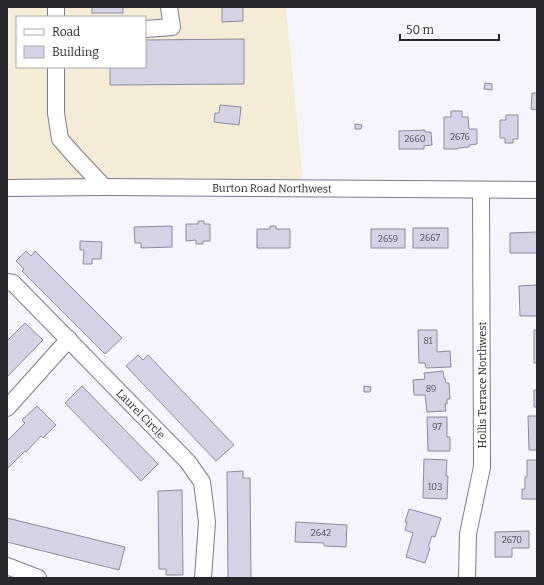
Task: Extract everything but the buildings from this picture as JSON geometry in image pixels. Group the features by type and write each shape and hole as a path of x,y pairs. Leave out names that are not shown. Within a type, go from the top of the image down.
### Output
{"street":[{"path":"146,29 172,27 169,7"},
{"path":"56,68 56,114 60,139 104,187"},
{"name":"Burton Road Northwest","path":"7,188 104,187 537,190"},
{"name":"Hollis Terrace Northwest","path":"467,578 468,534 482,467 481,190"},
{"name":"Laurel Circle","path":"7,282 13,283 188,462 202,482 207,522 203,578"},
{"path":"7,408 69,340"},
{"path":"7,566 38,578"}],"shaded area":[{"path":"7,7 286,7 303,183 7,189"}]}
